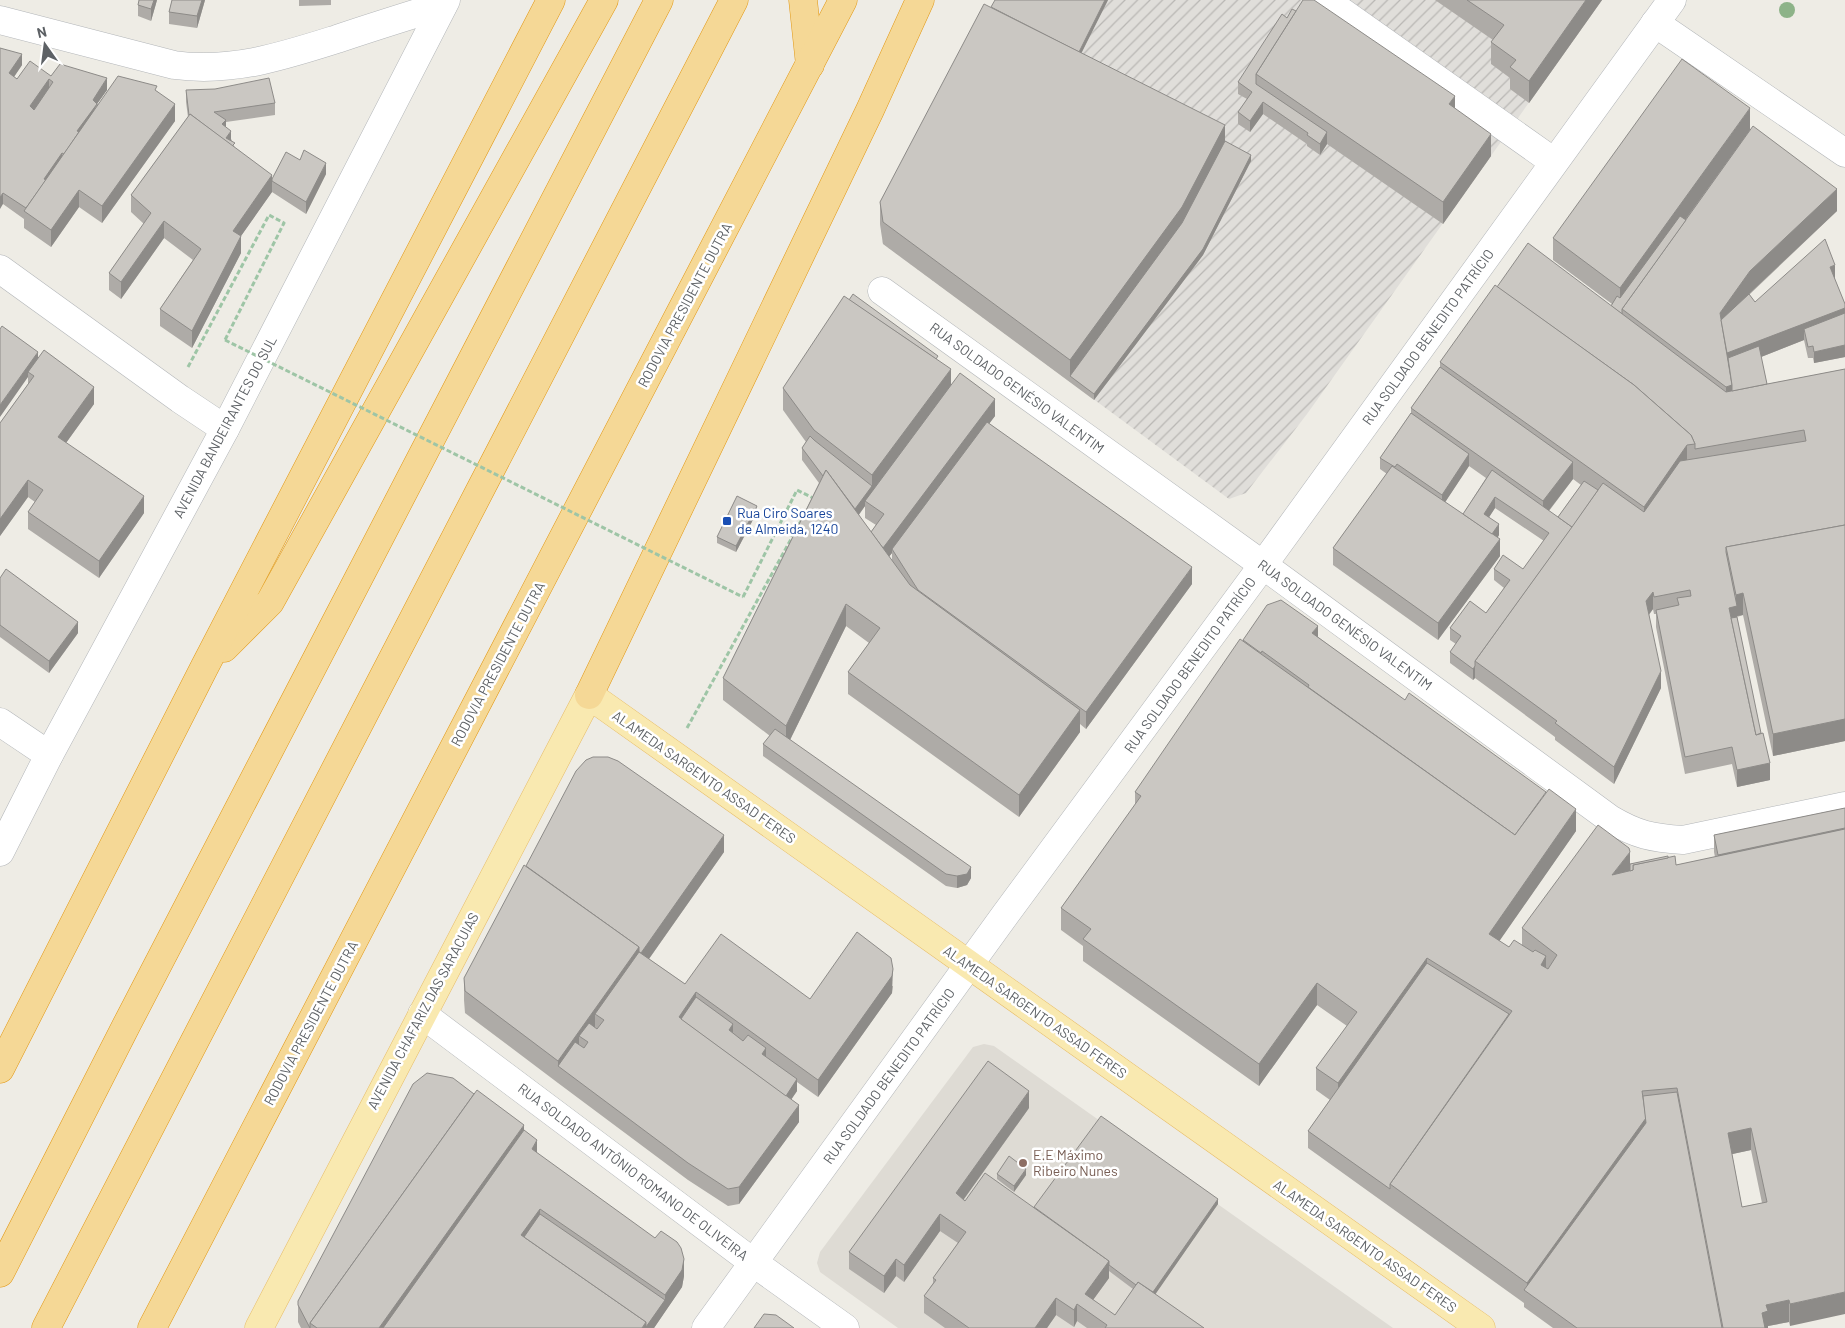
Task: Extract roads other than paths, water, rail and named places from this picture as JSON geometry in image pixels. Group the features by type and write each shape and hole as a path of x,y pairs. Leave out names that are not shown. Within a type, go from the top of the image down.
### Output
{"highway":[{"path":"0,1068 204,668 551,0"},
{"path":"204,668 270,602 604,0"},
{"path":"0,1273 128,1022 659,0"},
{"path":"46,1328 734,0"},
{"path":"803,0 810,65"},
{"name":"RODOVIA PRESIDENTE DUTRA","path":"152,1328 844,0"},
{"path":"589,695 870,110 920,0"}],"main road":[{"name":"ALAMEDA SARGENTO ASSAD FERES","path":"589,695 1481,1328"},
{"name":"AVENIDA CHAFARIZ DAS SARACUIAS","path":"259,1328 589,695"}],"street":[{"path":"1325,0 1554,162"},
{"name":"RUA SOLDADO BENEDITO PATRÍCIO","path":"706,1328 969,965 1263,565 1672,0"},
{"path":"0,20 174,65 212,68 280,57 444,3"},
{"name":"AVENIDA BANDEIRANTES DO SUL","path":"0,852 49,755 225,429 444,3"},
{"path":"1655,23 1845,153"},
{"path":"0,270 225,429"},
{"name":"RUA SOLDADO GENÉSIO VALENTIM","path":"882,291 1263,565 1610,819 1632,832 1657,839 1683,840 1845,806"},
{"path":"0,722 49,755"},
{"name":"RUA SOLDADO ANTÔNIO ROMANO DE OLIVEIRA","path":"422,1014 754,1263 845,1328"}],"place":[{"name":"Rua Ciro Soares de Almeida, 1240","path":"727,521"},
{"name":"E.E Máximo Ribeiro Nunes","path":"1023,1163"}]}
